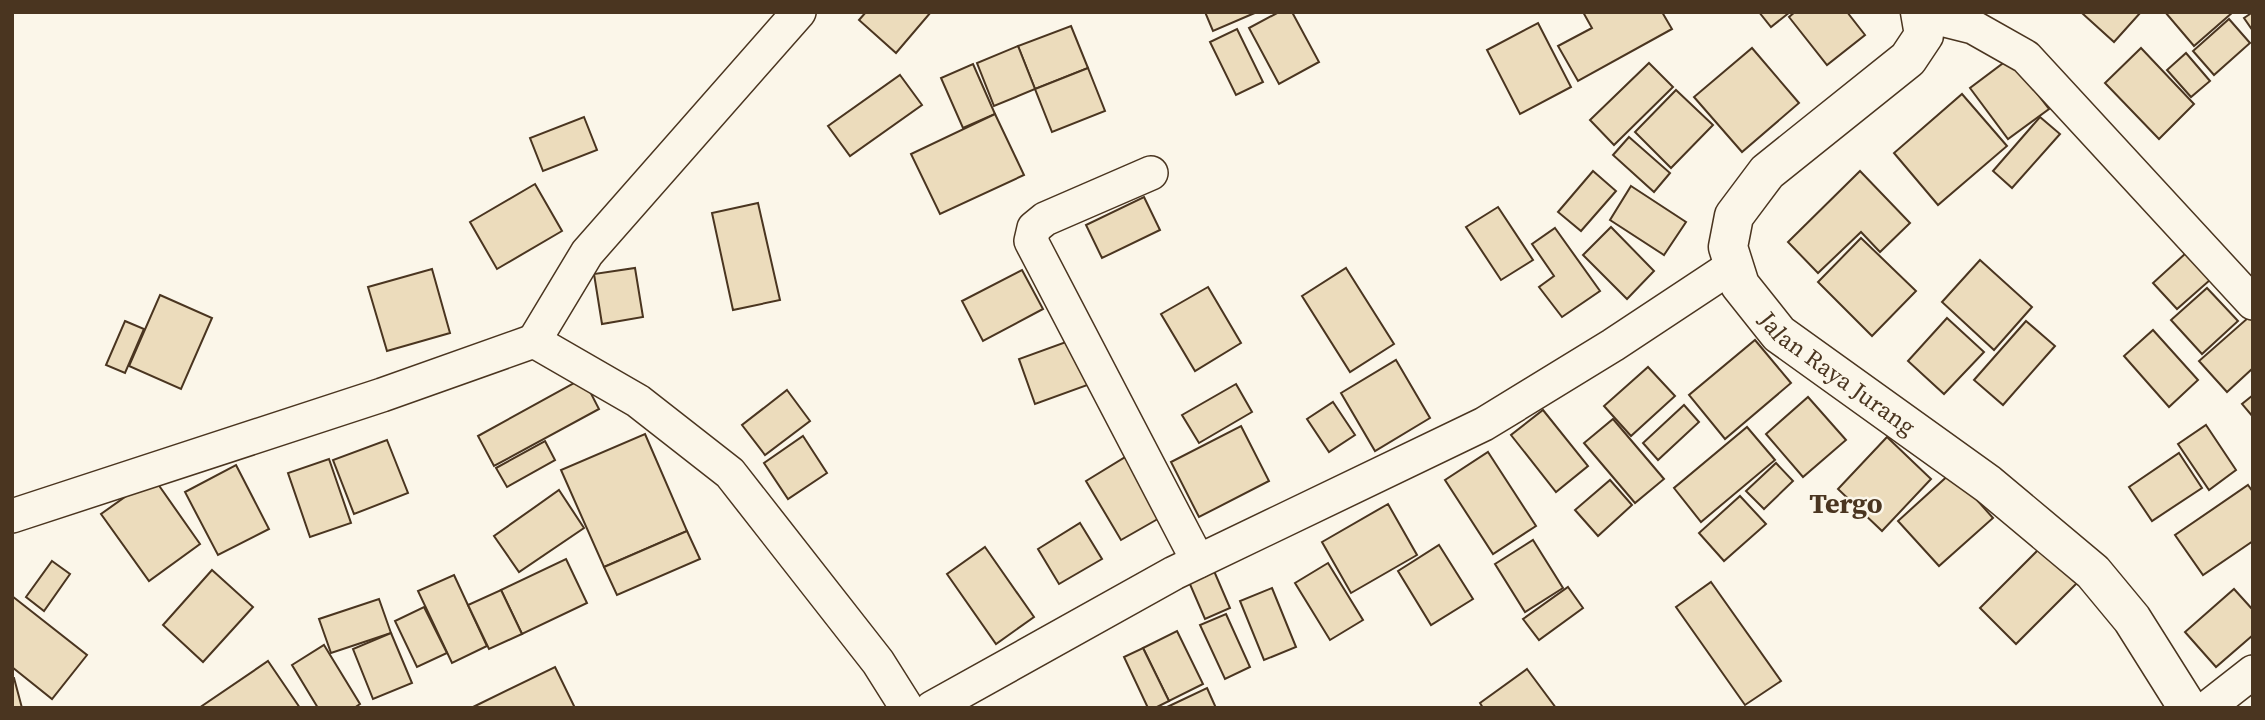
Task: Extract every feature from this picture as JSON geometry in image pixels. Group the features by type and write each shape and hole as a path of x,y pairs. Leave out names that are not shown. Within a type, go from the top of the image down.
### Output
{"main road":[{"name":"Jalan Raya Jurang","path":"1921,13 1924,35 1908,59 1767,172 1734,216 1728,247 1740,285 1779,334 1988,484 2093,572 2132,619 2188,708"}],"street":[{"path":"12,516 382,395 534,341 587,253 799,12"},
{"path":"1921,13 1973,27 2026,57 2253,303"},
{"path":"1151,173 1045,219 1034,229 1031,241 1198,561"},
{"path":"932,708 1174,573 1483,424 1613,345 1734,265"},
{"path":"534,341 638,401 730,474 878,662 907,708"},
{"path":"2207,708 2253,672"}],"building":[{"path":"866,12 931,12 896,53 859,20"},
{"path":"1205,12 1257,12 1213,31"},
{"path":"1279,12 1292,12 1319,62 1279,84 1249,28"},
{"path":"1583,12 1662,12 1672,29 1578,81 1558,46 1592,28"},
{"path":"1759,12 1790,12 1771,27"},
{"path":"1795,12 1847,12 1865,35 1827,65 1789,17"},
{"path":"2141,12 2114,42 2083,14"},
{"path":"2165,12 2233,12 2194,46"},
{"path":"2253,12 2253,31 2244,18"},
{"path":"2229,19 2250,43 2214,75 2193,51"},
{"path":"1538,23 1571,87 1520,114 1487,50"},
{"path":"1071,26 1088,68 1035,89 1018,46"},
{"path":"1237,29 1263,82 1236,95 1210,42"},
{"path":"1018,46 1035,89 994,106 977,63"},
{"path":"1752,48 1799,103 1742,152 1694,97"},
{"path":"2141,48 2194,104 2159,139 2105,83"},
{"path":"2186,53 2210,81 2191,97 2167,70"},
{"path":"2010,58 2049,109 2008,139 1970,88"},
{"path":"1649,63 1673,87 1614,145 1590,120"},
{"path":"973,64 995,114 963,128 941,78"},
{"path":"1088,68 1105,111 1052,132 1035,89"},
{"path":"900,75 922,105 850,156 828,126"},
{"path":"1676,90 1713,125 1671,168 1635,132"},
{"path":"1962,94 2007,146 1938,205 1894,153"},
{"path":"995,114 1024,175 940,214 911,154"},
{"path":"584,117 597,150 543,171 530,138"},
{"path":"2040,117 2060,134 2012,188 1993,171"},
{"path":"1629,137 1670,173 1654,192 1613,155"},
{"path":"1593,171 1616,191 1581,231 1558,212"},
{"path":"1860,171 1910,223 1880,252 1861,232 1818,273 1788,242"},
{"path":"535,184 562,231 497,269 470,222"},
{"path":"1631,186 1686,222 1664,255 1610,220"},
{"path":"1144,197 1160,230 1102,258 1086,225"},
{"path":"758,203 780,300 733,310 712,213"},
{"path":"1498,207 1533,260 1501,280 1466,227"},
{"path":"1611,227 1654,271 1627,299 1583,255"},
{"path":"1555,228 1600,291 1562,317 1539,287 1554,276 1532,244"},
{"path":"1861,238 1916,291 1872,336 1818,282"},
{"path":"2186,253 2210,280 2177,309 2153,283"},
{"path":"1980,260 2032,307 1994,350 1942,302"},
{"path":"635,268 643,317 602,324 594,274"},
{"path":"1346,268 1394,344 1350,372 1302,296"},
{"path":"432,269 450,333 387,351 368,287"},
{"path":"1022,270 1043,309 983,341 962,301"},
{"path":"1208,287 1241,343 1195,371 1161,314"},
{"path":"2207,288 2238,321 2202,354 2171,320"},
{"path":"160,295 212,318 181,389 129,366"},
{"path":"2249,317 2253,321 2253,368 2227,392 2199,361"},
{"path":"1947,318 1984,352 1944,394 1908,361"},
{"path":"125,321 144,329 125,373 106,365"},
{"path":"2026,321 2055,346 2003,405 1974,380"},
{"path":"2153,330 2198,380 2169,407 2124,356"},
{"path":"1077,338 1093,383 1035,404 1019,359"},
{"path":"1755,340 1791,383 1725,439 1689,395"},
{"path":"1396,360 1430,418 1375,451 1341,393"},
{"path":"1648,367 1675,396 1631,436 1604,406"},
{"path":"583,378 599,409 494,466 478,436"},
{"path":"1236,384 1252,412 1199,443 1182,415"},
{"path":"787,390 810,421 765,455 742,425"},
{"path":"2253,395 2253,417 2242,404"},
{"path":"1808,397 1846,440 1803,477 1766,434"},
{"path":"1333,402 1355,435 1329,452 1307,419"},
{"path":"1684,405 1699,422 1658,460 1643,443"},
{"path":"1543,410 1588,466 1556,492 1511,435"},
{"path":"1613,419 1664,479 1635,503 1584,443"},
{"path":"2206,425 2236,470 2209,490 2178,444"},
{"path":"1241,426 1269,481 1199,517 1171,462"},
{"path":"1747,427 1775,460 1701,522 1674,488"},
{"path":"645,434 687,531 604,567 561,470"},
{"path":"803,436 827,473 788,499 764,463"},
{"path":"1887,437 1931,479 1882,531 1838,489"},
{"path":"387,440 408,493 354,514 333,460"},
{"path":"545,441 555,460 507,487 496,468"},
{"path":"1488,452 1536,526 1493,554 1445,480"},
{"path":"2179,453 2202,488 2152,521 2129,487"},
{"path":"1127,456 1163,516 1121,540 1086,481"},
{"path":"329,459 351,523 310,537 288,473"},
{"path":"1776,463 1793,481 1764,509 1746,491"},
{"path":"236,465 269,529 218,555 185,492"},
{"path":"1952,472 1993,518 1939,566 1898,521"},
{"path":"153,477 200,544 149,581 101,514"},
{"path":"1610,480 1632,505 1598,536 1575,510"},
{"path":"2248,485 2253,492 2253,541 2203,575 2175,535"},
{"path":"559,490 584,528 519,572 494,536"},
{"path":"1740,496 1766,524 1724,561 1699,533"},
{"path":"1388,504 1417,555 1351,593 1322,542"},
{"path":"1080,523 1102,559 1059,584 1038,549"},
{"path":"687,531 700,559 617,595 604,567"},
{"path":"1533,540 1563,588 1525,612 1495,564"},
{"path":"1439,545 1473,599 1431,625 1398,571"},
{"path":"2042,546 2078,582 2016,644 1980,608"},
{"path":"985,547 1034,617 996,644 947,574"},
{"path":"566,559 587,603 522,634 501,590"},
{"path":"52,561 70,574 44,611 26,597"},
{"path":"1328,563 1363,620 1330,640 1295,583"},
{"path":"212,570 253,607 203,662 163,625"},
{"path":"1214,571 1230,608 1205,619 1189,582"},
{"path":"454,575 487,646 452,663 418,591"},
{"path":"1711,582 1781,681 1745,705 1676,607"},
{"path":"1568,587 1583,608 1539,640 1523,619"},
{"path":"1272,588 1296,647 1264,660 1240,601"},
{"path":"2234,589 2253,610 2253,635 2216,667 2185,632"},
{"path":"501,590 522,634 489,649 468,605"},
{"path":"12,596 87,655 52,699 12,667"},
{"path":"379,599 391,633 331,653 319,619"},
{"path":"424,607 447,653 417,667 395,621"},
{"path":"1226,614 1250,667 1225,679 1200,625"},
{"path":"1177,631 1203,684 1169,701 1143,648"},
{"path":"391,633 412,683 373,699 353,649"},
{"path":"324,645 360,704 354,708 318,708 292,665"},
{"path":"1143,648 1169,701 1155,708 1148,708 1124,657"},
{"path":"268,661 300,708 199,708"},
{"path":"555,667 575,708 471,708"},
{"path":"1527,669 1556,708 1483,708 1480,703"},
{"path":"14,678 22,708 12,708"},
{"path":"1207,688 1216,708 1165,708"}],"district":[{"name":"Tergo","path":"1846,503"}]}
